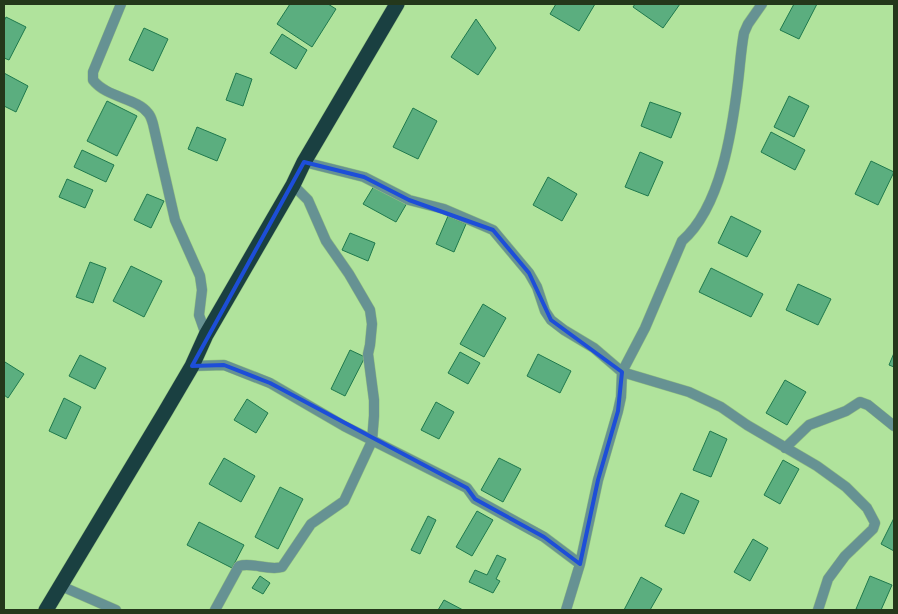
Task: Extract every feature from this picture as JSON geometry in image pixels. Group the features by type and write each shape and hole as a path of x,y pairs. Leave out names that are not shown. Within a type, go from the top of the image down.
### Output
{"highway":[{"path":"46,610 192,366 206,335 293,185 304,162 398,4"}],"street":[{"path":"121,4 92,72 93,80 104,90 142,107 149,113 175,220 200,276 202,290 199,315 206,335"},
{"path":"566,610 580,564 598,480 618,411 622,390 622,372 649,320 682,241 712,201 734,122 743,38 748,24 762,4"},
{"path":"304,162 364,177 409,200 444,209 493,230 529,273 537,287 545,311 551,320 564,330 594,348 622,372 697,396 721,407 747,425 817,466 846,487 867,508 875,523 873,529 845,556 828,579 818,610"},
{"path":"216,610 239,566 282,567 311,524 344,501 372,441 374,400 368,354 372,316 349,274 326,240 308,200 293,185"},
{"path":"192,366 215,364 231,367 270,383 372,441 467,488 474,499 544,537 580,564"},
{"path":"785,448 809,425 846,411 860,402 868,405 894,426"},
{"path":"61,586 116,610"}],"highlighted area":[{"path":"304,162 364,177 409,200 493,230 529,273 551,320 622,372 618,411 598,480 580,564 544,537 475,499 467,488 270,383 224,365 192,366"}],"building":[{"path":"290,4 328,4 336,9 312,47 277,24"},
{"path":"556,4 595,4 579,31 550,14"},
{"path":"635,4 680,4 663,28 633,7"},
{"path":"794,4 817,4 799,39 780,30"},
{"path":"6,17 26,27 9,60 4,58 4,21"},
{"path":"476,19 496,48 478,75 451,57"},
{"path":"144,28 168,39 153,71 129,60"},
{"path":"282,34 307,50 296,69 270,53"},
{"path":"4,73 28,86 16,112 4,106"},
{"path":"236,73 252,79 243,106 226,100"},
{"path":"789,96 809,106 794,137 774,127"},
{"path":"107,101 137,116 117,156 87,141"},
{"path":"650,102 681,113 671,138 641,126"},
{"path":"413,108 437,121 418,159 393,147"},
{"path":"197,127 226,139 217,161 188,149"},
{"path":"771,132 805,150 795,170 761,152"},
{"path":"82,150 114,165 106,182 74,167"},
{"path":"640,152 663,162 648,196 625,187"},
{"path":"871,161 894,172 878,205 855,194"},
{"path":"548,177 577,194 562,221 533,205"},
{"path":"67,179 93,190 85,208 59,197"},
{"path":"374,186 407,203 396,222 363,204"},
{"path":"147,194 164,201 151,228 134,220"},
{"path":"448,216 466,224 454,252 436,244"},
{"path":"731,216 761,231 747,257 718,243"},
{"path":"350,233 375,243 368,261 342,250"},
{"path":"90,262 106,268 93,303 76,297"},
{"path":"131,266 162,281 144,317 113,301"},
{"path":"711,268 763,294 751,317 699,292"},
{"path":"798,284 831,299 818,325 786,310"},
{"path":"483,304 506,318 484,357 460,344"},
{"path":"350,350 365,357 345,396 331,389"},
{"path":"460,352 480,363 468,384 448,373"},
{"path":"894,353 894,367 889,365"},
{"path":"538,354 571,371 560,393 527,376"},
{"path":"80,355 106,368 95,389 69,376"},
{"path":"5,362 24,374 8,398 4,395"},
{"path":"785,380 806,392 787,425 766,413"},
{"path":"64,398 81,407 66,439 49,431"},
{"path":"247,399 268,413 256,433 234,420"},
{"path":"436,402 454,412 439,439 421,430"},
{"path":"710,431 727,439 711,477 693,470"},
{"path":"224,458 255,476 241,502 209,484"},
{"path":"499,458 521,469 503,502 481,490"},
{"path":"783,460 799,469 780,504 764,495"},
{"path":"280,487 303,499 278,549 255,537"},
{"path":"681,493 699,501 684,534 665,526"},
{"path":"477,511 493,520 472,556 456,547"},
{"path":"428,516 436,520 420,554 411,550"},
{"path":"894,518 894,551 881,544"},
{"path":"199,522 244,545 232,568 187,545"},
{"path":"753,539 768,548 750,581 734,572"},
{"path":"497,555 506,559 496,579 500,581 493,593 469,582 475,570 487,575"},
{"path":"260,576 270,583 263,594 252,588"},
{"path":"870,576 892,585 881,610 856,609"},
{"path":"641,577 662,589 650,610 624,610"},
{"path":"444,600 463,610 438,610"}]}
